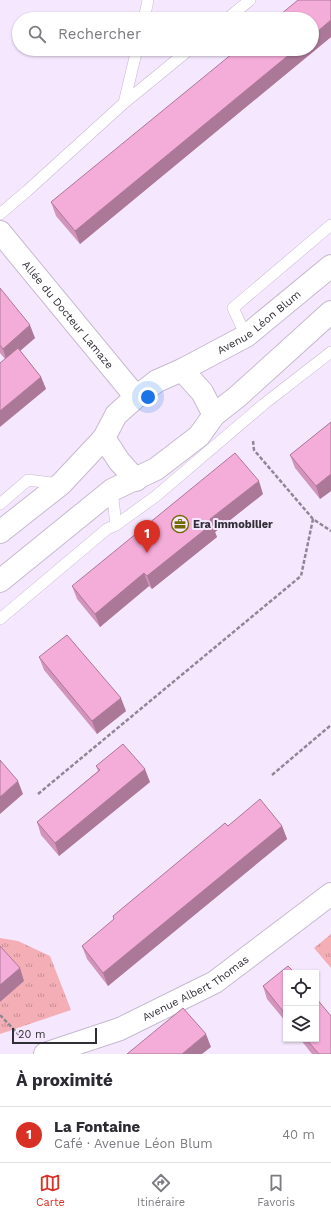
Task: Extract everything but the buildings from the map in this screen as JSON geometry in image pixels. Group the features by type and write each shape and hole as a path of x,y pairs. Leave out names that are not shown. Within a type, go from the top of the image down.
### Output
{"main road":[{"name":"Allée du Docteur Lamaze","path":"0,232 136,397"},
{"name":"Avenue Léon Blum","path":"0,532 61,484 104,438 116,415 157,380 182,370 246,336 331,266"},
{"path":"0,581 112,490 136,480 156,469 198,436 214,415 237,397 331,312"},
{"path":"182,370 202,392 214,415"},
{"path":"104,438 119,460 136,480"},
{"name":"Avenue Albert Thomas","path":"45,1054 120,1029 214,982 331,894"}],"lane":[{"path":"145,12 148,0"},
{"path":"235,12 250,0"},
{"path":"124,103 135,56"},
{"path":"0,214 124,103 181,56"},
{"path":"246,336 234,308 331,225"},
{"path":"0,619 107,529 116,525 156,496 251,414 331,352"},
{"path":"0,504 28,480 61,484"},
{"path":"112,490 116,525"}],"path":[{"path":"251,414 254,450 313,520 331,531"},
{"path":"38,794 301,576 313,520"},
{"path":"272,775 331,725"},
{"path":"0,1015 19,1035"}],"green space":[{"path":"331,934 331,968 314,948"},
{"path":"0,938 18,941 50,956 71,1010 0,1034"}],"place":[{"name":"Era Immobilier","path":"180,524"},
{"name":"La Fontaine","path":"147,553"}]}
